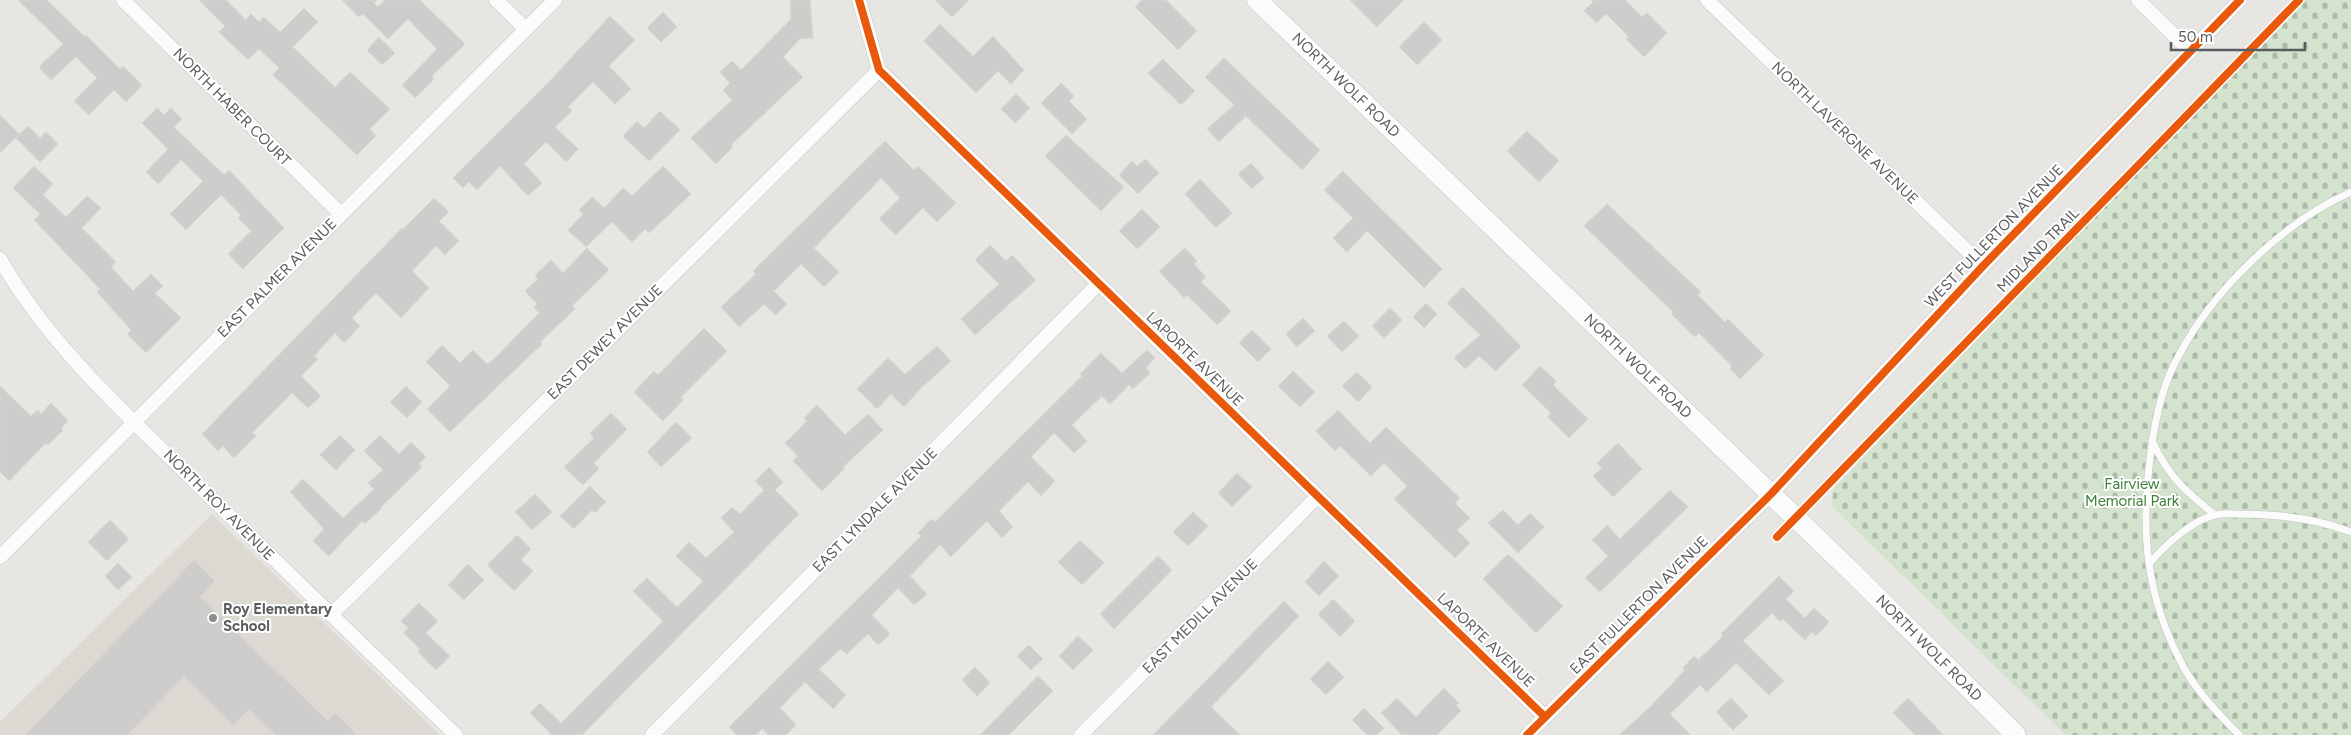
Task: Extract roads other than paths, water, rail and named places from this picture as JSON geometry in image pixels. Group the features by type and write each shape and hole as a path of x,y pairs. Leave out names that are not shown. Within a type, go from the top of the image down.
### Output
{"main road":[{"name":"NORTH WOLF ROAD","path":"1257,0 1771,494 2016,735"}],"street":[{"name":"NORTH HABER COURT","path":"123,0 341,214"},
{"path":"496,0 526,29"},
{"name":"EAST PALMER AVENUE","path":"0,557 555,0"},
{"name":"LAPORTE AVENUE","path":"859,0 880,70 1545,717"},
{"name":"NORTH LAVERGNE AVENUE","path":"1706,0 1983,266"},
{"path":"2138,0 2190,51"},
{"name":"WEST FULLERTON AVENUE","path":"1771,494 1983,266 2240,0"},
{"name":"EAST DEWEY AVENUE","path":"331,615 880,70"},
{"name":"NORTH ROY AVENUE","path":"0,259 20,293 51,335 134,422 456,735"},
{"name":"EAST LYNDALE AVENUE","path":"652,735 1098,284"},
{"name":"EAST FULLERTON AVENUE","path":"1527,735 1771,494"},
{"name":"EAST MEDILL AVENUE","path":"1081,735 1318,496"}],"lane":[{"path":"2239,735 2212,707 2185,669 2167,631 2155,595 2144,531 2145,493 2152,441 2164,392 2177,357 2202,319 2235,278 2265,248 2335,199 2351,192"},
{"path":"2152,441 2163,464 2182,489 2214,514"},
{"path":"2149,564 2165,544 2214,514 2256,514 2297,517 2351,532"}],"place":[{"name":"Roy Elementary School","path":"213,618"}],"park label":[{"name":"Fairview Memorial Park","path":"2132,492"}]}
